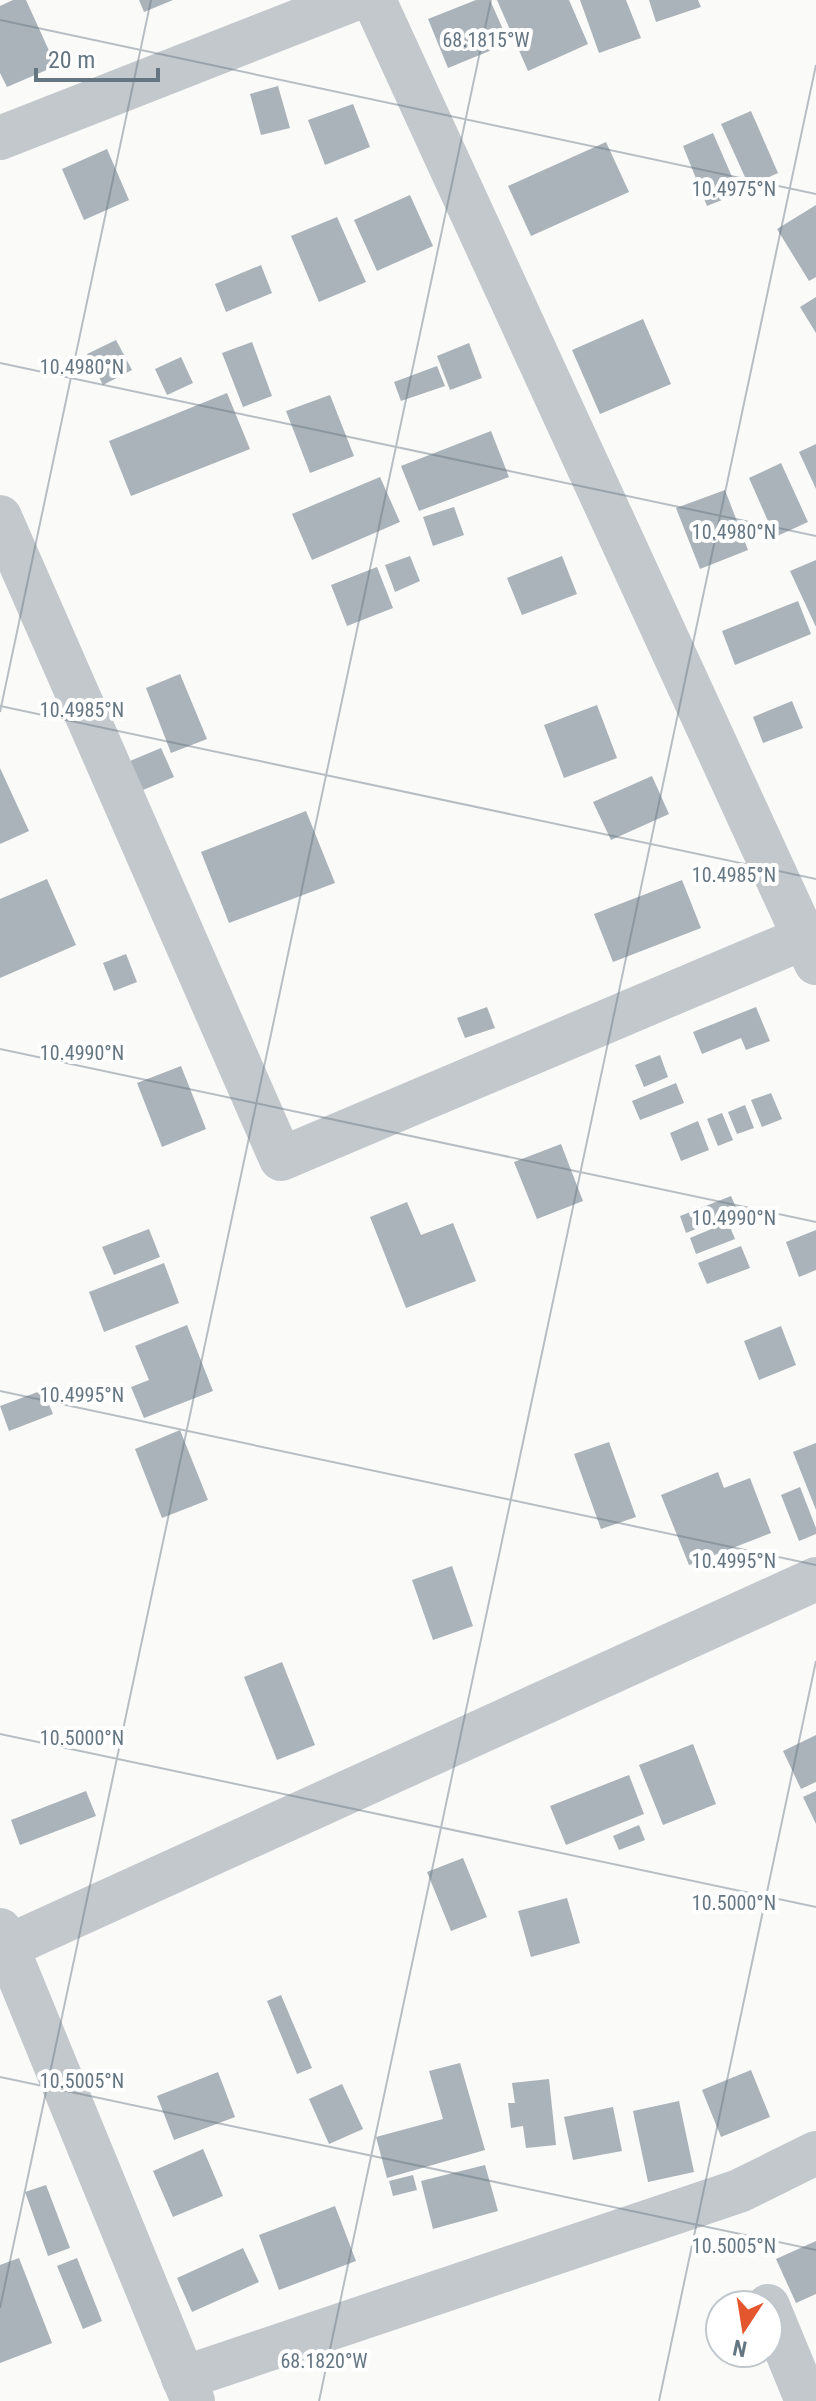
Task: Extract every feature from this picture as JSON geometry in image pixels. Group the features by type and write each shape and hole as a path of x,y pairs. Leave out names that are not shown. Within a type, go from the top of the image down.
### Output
{"street":[{"path":"0,138 352,0"},
{"path":"0,517 281,1159 811,950 374,0"},
{"path":"816,1579 3,1942 188,2390 739,2191 816,2153"},
{"path":"784,2345 807,2401"}],"building":[{"path":"13,0 26,0 56,66 7,87 0,73 0,6"},
{"path":"139,0 173,0 144,12"},
{"path":"476,0 490,0 509,43 448,68 428,19"},
{"path":"497,0 569,0 588,44 528,71"},
{"path":"580,0 626,0 641,38 599,53"},
{"path":"649,0 698,0 701,7 656,22"},
{"path":"278,86 290,128 261,135 250,94"},
{"path":"353,104 370,147 325,165 308,120"},
{"path":"751,111 778,173 749,186 721,124"},
{"path":"713,133 739,193 707,206 683,146"},
{"path":"606,142 629,192 531,236 508,186"},
{"path":"107,149 129,200 84,220 62,169"},
{"path":"410,195 433,246 377,271 354,220"},
{"path":"816,205 816,277 809,281 777,229"},
{"path":"337,217 366,282 319,302 291,236"},
{"path":"261,265 272,293 226,312 215,284"},
{"path":"816,297 816,333 800,307"},
{"path":"643,319 671,384 600,414 572,350"},
{"path":"116,340 132,370 103,385 87,354"},
{"path":"252,342 272,396 243,407 222,353"},
{"path":"469,343 482,378 450,390 437,356"},
{"path":"181,357 193,383 167,395 155,369"},
{"path":"437,366 445,386 401,401 394,382"},
{"path":"227,393 250,449 131,496 109,441"},
{"path":"330,395 354,456 310,473 286,411"},
{"path":"491,431 509,477 419,511 401,466"},
{"path":"816,444 816,489 799,452"},
{"path":"781,463 808,522 775,537 749,478"},
{"path":"380,477 400,522 312,560 292,514"},
{"path":"725,490 748,550 700,569 676,508"},
{"path":"454,507 464,535 433,546 423,517"},
{"path":"410,556 420,581 395,592 385,565"},
{"path":"562,556 577,594 522,615 507,578"},
{"path":"816,560 816,627 790,571"},
{"path":"377,567 393,608 347,626 331,585"},
{"path":"798,601 811,634 735,665 722,631"},
{"path":"180,674 207,739 171,753 146,688"},
{"path":"792,701 803,728 763,743 753,717"},
{"path":"597,705 617,758 564,778 544,725"},
{"path":"161,748 174,777 143,790 130,761"},
{"path":"0,768 29,831 0,844"},
{"path":"652,776 669,814 611,840 593,802"},
{"path":"306,811 335,883 229,923 201,852"},
{"path":"47,879 76,945 0,978 0,899"},
{"path":"682,880 701,928 613,962 594,914"},
{"path":"126,954 137,982 114,991 103,963"},
{"path":"487,1007 495,1028 465,1038 457,1018"},
{"path":"756,1007 770,1041 746,1050 741,1038 702,1054 693,1032"},
{"path":"660,1055 668,1077 644,1087 635,1065"},
{"path":"181,1066 206,1129 162,1147 137,1083"},
{"path":"676,1083 684,1103 640,1120 632,1101"},
{"path":"771,1093 782,1119 762,1127 751,1100"},
{"path":"745,1105 754,1128 737,1134 728,1112"},
{"path":"722,1113 733,1140 718,1146 707,1119"},
{"path":"698,1121 709,1150 681,1161 670,1133"},
{"path":"561,1144 583,1201 537,1219 514,1162"},
{"path":"731,1196 738,1212 686,1233 680,1216"},
{"path":"407,1202 421,1235 453,1223 476,1281 406,1308 370,1217"},
{"path":"728,1222 735,1239 696,1254 690,1238"},
{"path":"149,1229 160,1257 114,1275 102,1247"},
{"path":"816,1230 816,1270 799,1277 786,1242"},
{"path":"741,1246 750,1268 707,1284 698,1263"},
{"path":"164,1263 179,1303 104,1332 89,1292"},
{"path":"187,1325 213,1391 144,1418 131,1387 149,1380 135,1346"},
{"path":"781,1326 796,1365 759,1380 744,1341"},
{"path":"43,1390 53,1414 9,1431 0,1406"},
{"path":"180,1430 208,1500 162,1518 135,1449"},
{"path":"609,1442 636,1517 601,1529 574,1454"},
{"path":"816,1443 816,1510 793,1452"},
{"path":"718,1472 724,1488 750,1478 771,1533 689,1565 661,1495"},
{"path":"800,1487 816,1534 799,1541 781,1495"},
{"path":"452,1566 473,1626 433,1640 412,1580"},
{"path":"282,1662 315,1745 277,1760 244,1677"},
{"path":"816,1735 816,1782 801,1789 783,1751"},
{"path":"693,1744 716,1804 663,1825 639,1765"},
{"path":"629,1775 644,1814 566,1845 550,1806"},
{"path":"86,1791 96,1816 20,1845 11,1820"},
{"path":"816,1791 816,1824 803,1797"},
{"path":"639,1825 645,1840 619,1850 613,1836"},
{"path":"463,1858 487,1917 451,1931 427,1872"},
{"path":"567,1898 580,1943 531,1957 518,1911"},
{"path":"281,1995 312,2068 297,2074 267,2001"},
{"path":"460,2063 485,2150 387,2178 376,2137 443,2119 429,2071"},
{"path":"751,2070 770,2117 721,2137 702,2090"},
{"path":"218,2072 235,2117 174,2140 157,2096"},
{"path":"549,2079 556,2145 526,2148 523,2126 511,2128 508,2103 515,2103 512,2083"},
{"path":"342,2084 363,2129 329,2144 309,2099"},
{"path":"679,2101 694,2172 648,2182 633,2111"},
{"path":"613,2107 622,2151 573,2160 564,2117"},
{"path":"203,2149 223,2196 173,2217 153,2171"},
{"path":"485,2165 498,2211 433,2229 421,2181"},
{"path":"413,2175 417,2190 393,2196 389,2181"},
{"path":"46,2185 70,2248 48,2256 25,2192"},
{"path":"335,2206 356,2261 279,2290 259,2235"},
{"path":"816,2241 816,2294 796,2303 776,2259"},
{"path":"243,2248 259,2282 192,2312 177,2278"},
{"path":"19,2258 52,2343 0,2363 0,2265"},
{"path":"77,2258 102,2321 83,2329 57,2266"}]}
